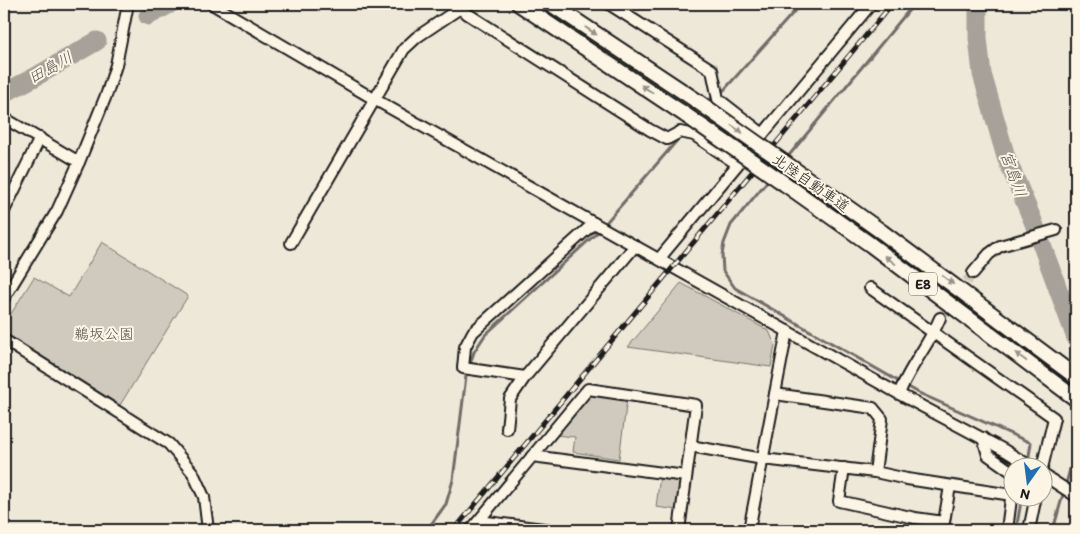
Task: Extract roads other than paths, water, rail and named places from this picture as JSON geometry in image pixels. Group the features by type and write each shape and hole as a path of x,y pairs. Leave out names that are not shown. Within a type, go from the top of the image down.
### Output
{"highway":[{"name":"北陸自動車道","path":"519,4 785,184 1076,399"},
{"name":"北陸自動車道","path":"551,4 795,170 882,232 1076,378"}],"street":[{"path":"4,298 57,211 79,162 113,74 128,4"},
{"path":"212,4 374,99 899,394 1013,456"},
{"path":"608,4 712,70 718,100 763,134"},
{"path":"659,259 871,4"},
{"path":"291,243 404,49 459,5 650,130 667,139 680,132 694,135 737,164"},
{"path":"4,118 79,162"},
{"path":"4,211 40,138"},
{"path":"526,377 463,368 465,347 473,332 594,223"},
{"path":"974,273 989,254 1000,246 1021,238 1056,230"},
{"path":"507,429 510,399 526,377 635,246"},
{"path":"870,288 1054,418 1045,456"},
{"path":"899,394 940,318"},
{"path":"749,530 787,331"},
{"path":"4,340 169,444 193,473 204,497 208,530"},
{"path":"471,530 588,389 696,406 679,530"},
{"path":"775,394 873,408 882,419 875,472"},
{"path":"983,438 988,455 1002,465"},
{"path":"690,446 763,459 875,472 1002,494"},
{"path":"532,456 686,476"},
{"path":"844,468 839,501 915,518 944,522 950,486"},
{"path":"1052,480 1076,496"},
{"path":"1007,530 1011,506"},
{"path":"1028,530 1034,506"},
{"path":"479,521 552,530"}],"waterway":[{"name":"田島川","path":"148,16 170,4"},
{"path":"707,103 712,97 724,90 801,4"},
{"path":"786,159 914,4"},
{"name":"宮島川","path":"978,4 978,38 982,74 1006,157 1033,221 1076,338"},
{"name":"田島川","path":"4,93 97,41"},
{"path":"604,225 680,137"},
{"path":"770,178 731,225 724,243 722,255 723,271 735,288 919,393 1031,443 1029,456"},
{"path":"427,530 446,504 453,480 466,376 474,352 485,335 600,230"},
{"path":"1053,530 1076,448"},
{"path":"1016,530 1020,506"}],"tunnel":[{"path":"940,318 973,273"}],"railway":[{"path":"454,530 892,4"}],"park label":[{"name":"鵜坂公園","path":"104,334"}]}
